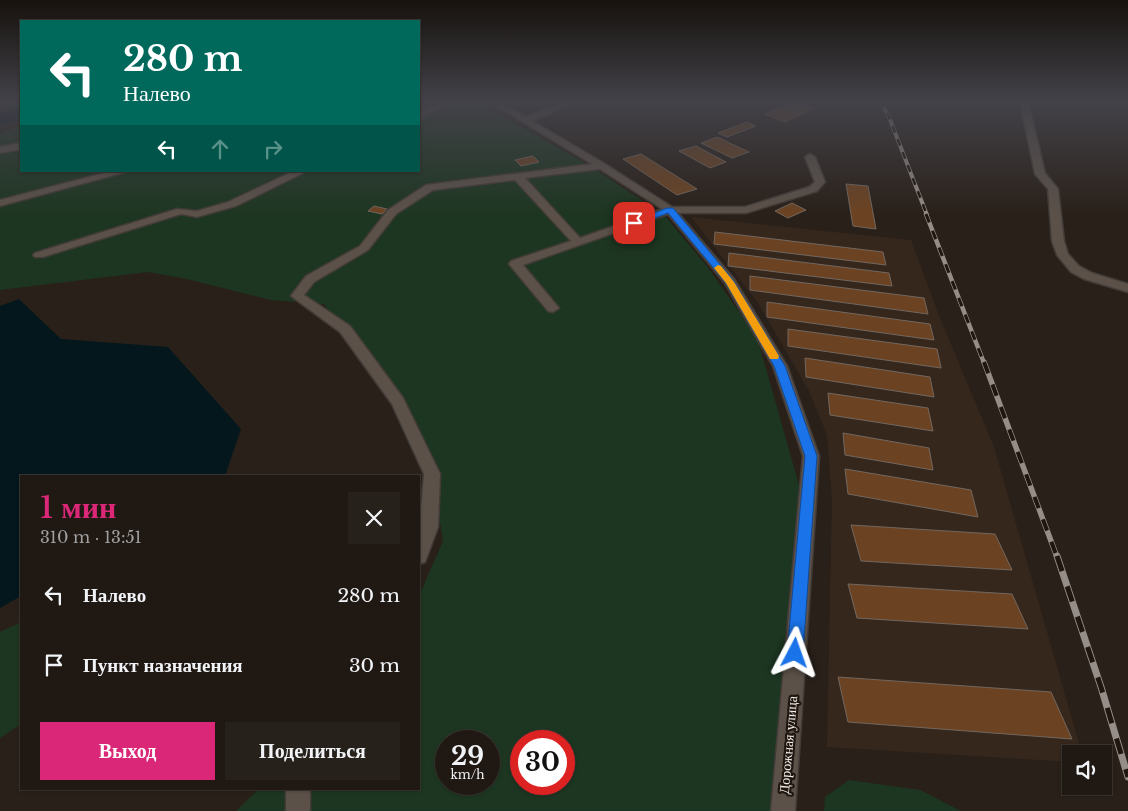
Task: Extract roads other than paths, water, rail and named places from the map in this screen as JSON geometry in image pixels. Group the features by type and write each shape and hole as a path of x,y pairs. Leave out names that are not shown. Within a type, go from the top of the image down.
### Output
{"street":[{"name":"Дорожная улица","path":"555,139 602,166 670,210 730,282 780,366 811,456 783,811"},
{"path":"1032,139 1040,174 1053,189 1058,241 1063,255 1075,269 1088,276 1128,288"},
{"path":"0,150 20,146"},
{"path":"552,308 515,264 670,210 746,210 813,189 820,182 810,157"},
{"path":"420,553 430,527 432,474 398,402 345,329 297,296 310,280 364,248 392,212 430,187 602,166"},
{"path":"0,203 120,172"},
{"path":"38,255 181,211 197,214 232,204 300,172"},
{"path":"518,177 579,243"},
{"path":"298,790 298,811"}],"railway":[{"path":"897,139 927,215"},
{"path":"926,214 984,363"},
{"path":"984,362 1057,557"},
{"path":"1057,556 1101,687 1128,777"}]}
